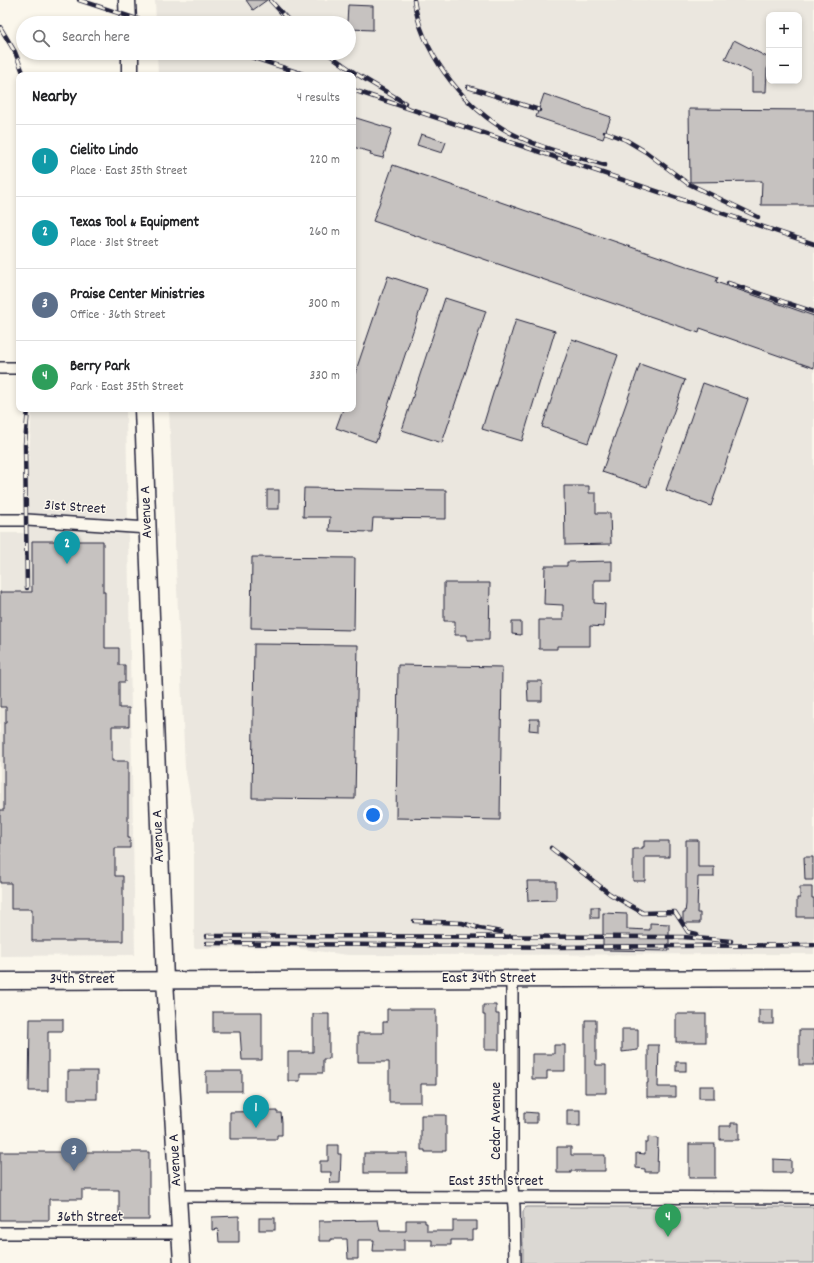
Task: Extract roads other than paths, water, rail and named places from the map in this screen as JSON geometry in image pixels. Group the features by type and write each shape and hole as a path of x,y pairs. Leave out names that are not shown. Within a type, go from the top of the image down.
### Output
{"main road":[{"path":"127,0 128,16"},
{"path":"130,60 130,72"},
{"name":"Avenue A","path":"143,412 165,980 182,1263"},
{"name":"East 34th Street","path":"165,980 814,978"},
{"name":"34th Street","path":"0,981 165,980"}],"street":[{"path":"0,368 16,368"},
{"name":"31st Street","path":"0,520 27,520 148,528"},
{"name":"Cedar Avenue","path":"512,979 512,1186 515,1263"},
{"name":"East 35th Street","path":"178,1196 814,1198"},
{"name":"36th Street","path":"0,1233 180,1233"}],"railway":[{"path":"79,0 128,16"},
{"path":"270,0 285,16"},
{"path":"414,0 418,19 425,37 444,73 471,104 486,117 513,134 538,145 605,165"},
{"path":"0,27 16,55"},
{"path":"18,60 23,72"},
{"path":"260,60 297,72"},
{"path":"337,60 354,72"},
{"path":"356,74 405,103"},
{"path":"468,87 539,110"},
{"path":"356,91 814,244"},
{"path":"605,132 626,140 646,152 687,183 758,217"},
{"path":"728,283 814,312"},
{"path":"27,588 25,444 28,412"},
{"path":"551,848 610,894 643,913 675,912 688,932 697,934"},
{"path":"414,921 462,923 501,932"},
{"path":"207,936 683,937 731,941"},
{"path":"207,943 558,947 814,945"}],"place":[{"name":"Texas Tool & Equipment","path":"67,564"},
{"name":"Cielito Lindo","path":"256,1128"},
{"name":"Praise Center Ministries","path":"74,1171"},
{"name":"Berry Park","path":"668,1237"}]}
